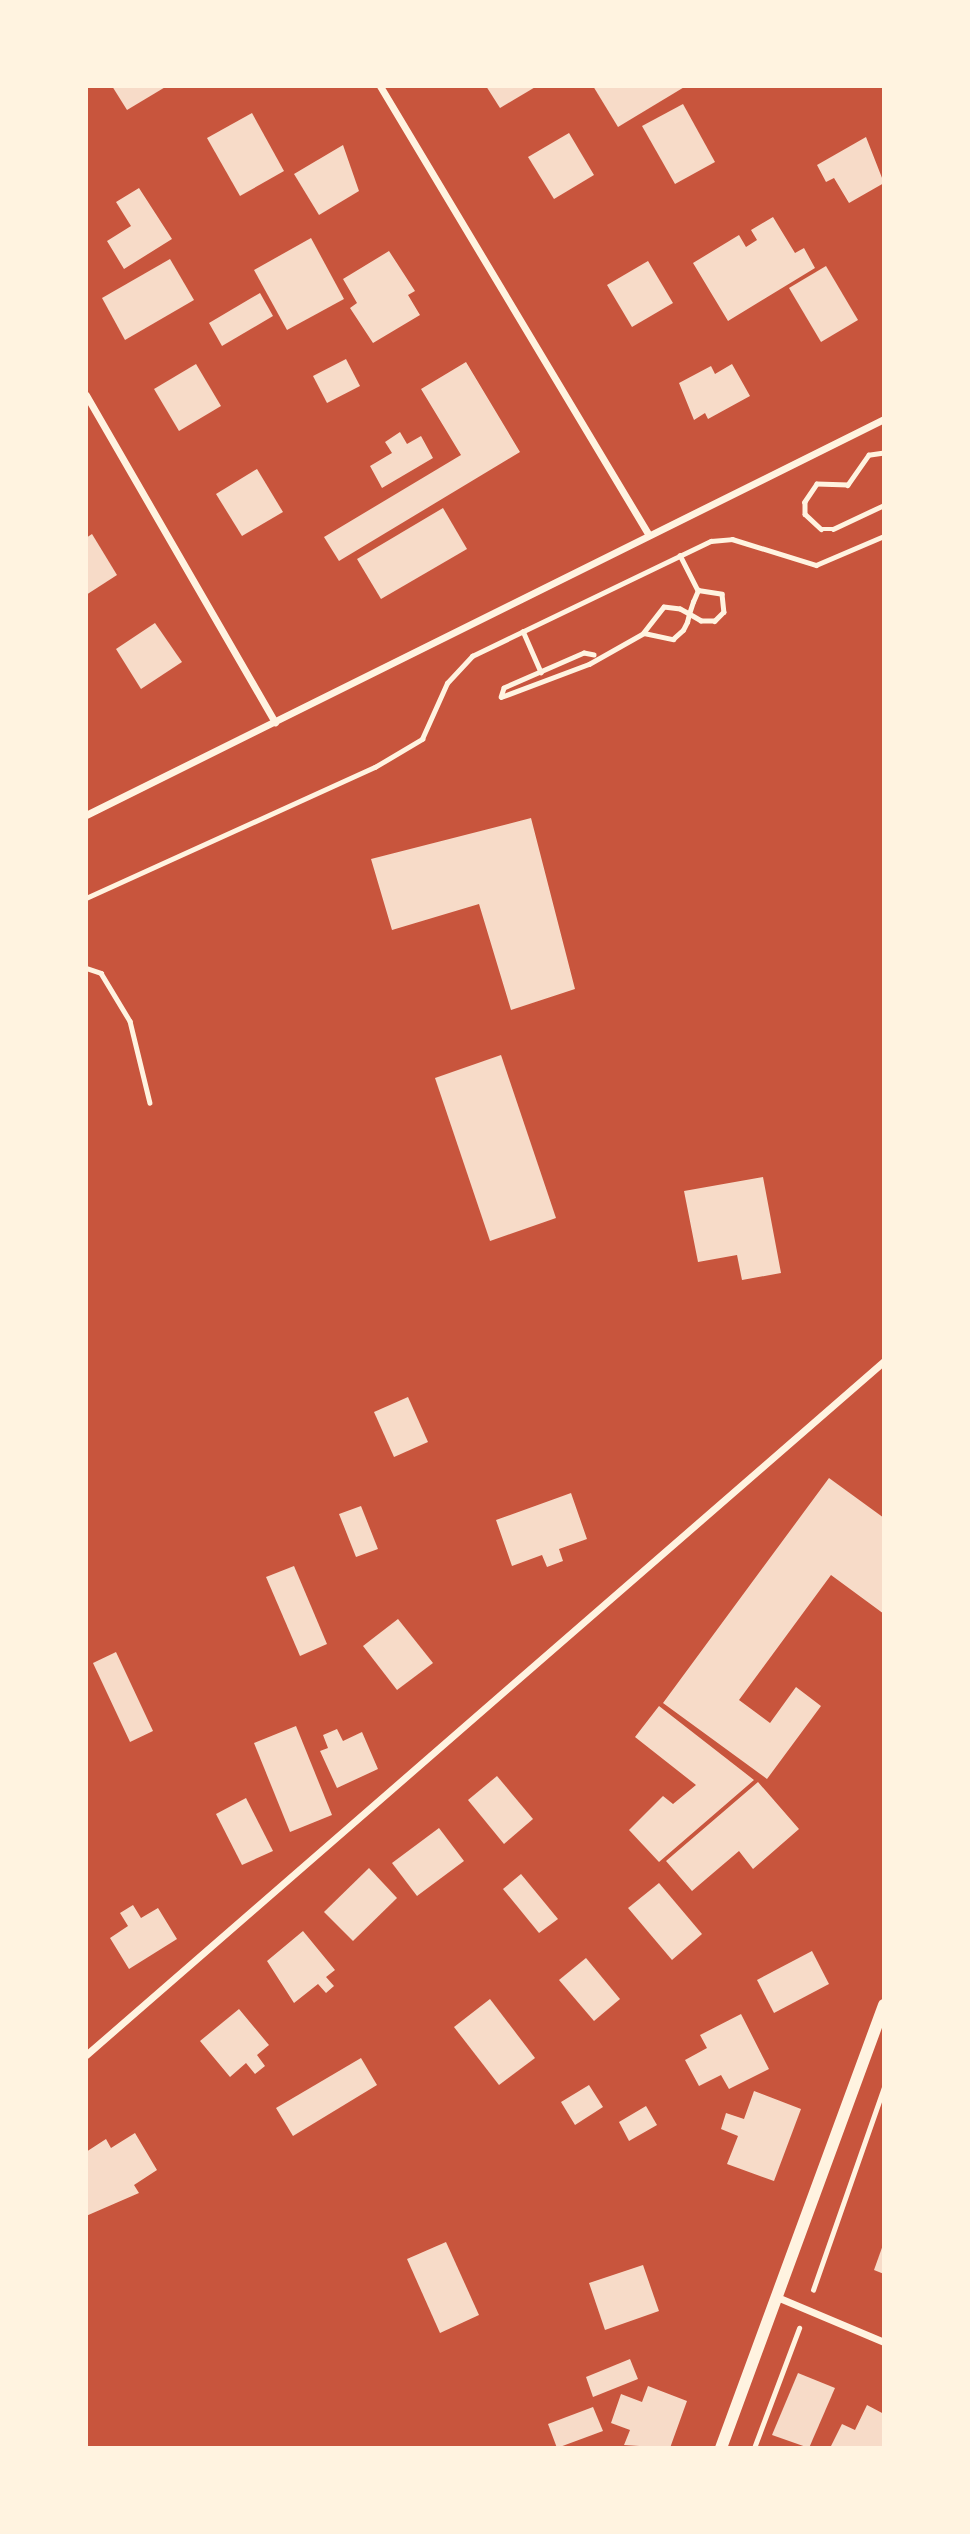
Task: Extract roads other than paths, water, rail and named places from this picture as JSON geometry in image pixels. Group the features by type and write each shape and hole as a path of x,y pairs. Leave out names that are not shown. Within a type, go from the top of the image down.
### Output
{"street":[{"path":"380,86 648,531"},
{"path":"86,395 275,722"},
{"path":"86,815 275,722 648,531 884,419"},
{"path":"86,2055 884,1361"},
{"path":"721,2448 884,2005"},
{"path":"777,2297 884,2342"}]}
